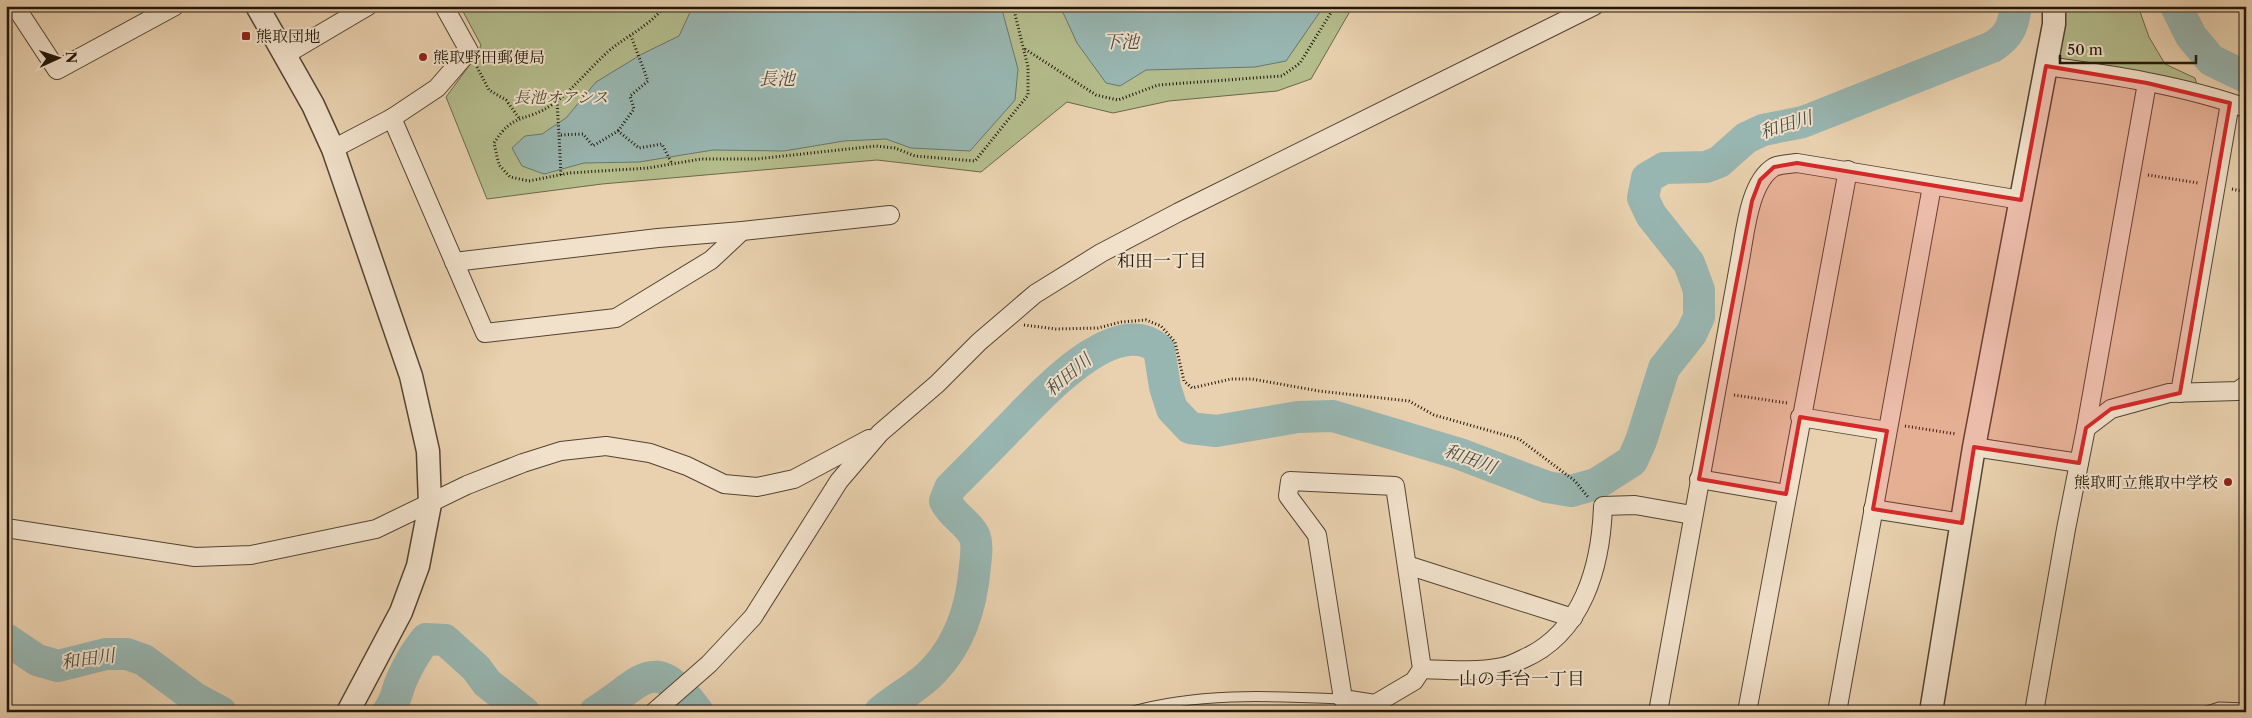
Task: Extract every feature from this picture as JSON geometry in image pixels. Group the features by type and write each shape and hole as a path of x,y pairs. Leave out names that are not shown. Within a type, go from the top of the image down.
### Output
{"street":[{"path":"15,6 57,70 175,6"},
{"path":"257,6 313,105 333,149 410,376 428,451 430,504 418,566 401,612 348,712"},
{"path":"285,55 368,6"},
{"path":"333,149 392,118 437,88 469,51 444,6"},
{"path":"654,712 709,664 753,617 839,481 880,433 936,384 1005,318 1035,294 1100,253 1296,152 1475,66 1594,6"},
{"path":"1931,712 1975,442 2054,24 2054,6"},
{"path":"2046,66 2147,82 2238,106 2215,186 2180,393"},
{"path":"2034,712 2147,82"},
{"path":"392,118 485,333 616,318 711,260 742,231"},
{"path":"1658,712 1692,515 1717,392 1740,260 1752,201 1760,180 1774,167 1796,162 2020,200"},
{"path":"1750,711 1801,411 1848,170"},
{"path":"1837,712 1932,186"},
{"path":"454,262 658,238 890,215"},
{"path":"2086,428 2111,409 2180,393 2238,391 2246,385"},
{"path":"1801,411 1887,427"},
{"path":"6,528 195,557 251,556 376,529 467,485 523,463 561,451 606,446 650,453 686,466 724,484 758,487 794,479 880,433"},
{"path":"1975,442 2079,463"},
{"path":"1699,478 1786,494"},
{"path":"1290,481 1395,486 1407,565 1422,669 1414,681 1375,704 1343,699 1317,535 1288,496 1290,481"},
{"path":"1422,669 1474,670 1504,667 1534,654 1557,639 1573,618 1595,573 1604,506 1635,505 1692,515"},
{"path":"1873,508 1962,523"},
{"path":"1407,565 1573,618"}],"lane":[{"path":"1130,712 1188,701 1248,697 1343,699"},
{"path":"2204,712 2218,707 2246,708"}],"path":[{"path":"665,6 657,16 612,49 557,100 536,114 520,118 504,128 494,143 499,165 510,177 529,181 561,175 648,168 701,158 756,159 876,146 894,148 915,156 975,161 1028,95 1024,49 1013,6"},
{"path":"1024,49 1096,96 1118,100 1158,86 1282,76 1300,63 1336,6"},
{"path":"559,135 583,134 593,146 618,131 634,109 630,96 648,81 631,36"},
{"path":"469,51 489,90 506,100 520,118"},
{"path":"557,100 561,175"},
{"path":"618,131 639,148 662,144 672,164"},
{"path":"2130,172 2246,192"},
{"path":"1005,318 1024,325 1056,330 1098,328 1146,320 1161,326 1175,342 1184,381 1192,388 1232,379 1252,379 1319,391 1409,402 1434,415 1519,439 1576,480 1587,496"},
{"path":"1717,392 1801,411"},
{"path":"1887,427 1975,442"}],"highlighted area":[{"path":"2046,66 2147,83 2230,103 2180,393 2111,409 2086,428 2079,463 1974,447 1962,523 1873,509 1887,431 1800,417 1786,494 1699,479 1752,201 1760,180 1774,167 1797,163 2021,200"}],"green space":[{"name":"長池オアシス","path":"460,6 1353,6 1311,79 1277,91 1169,101 1113,113 1067,102 981,172 877,160 602,184 487,199 446,97 477,55 481,45"},
{"path":"2054,6 2138,6 2149,37 2165,64 2195,78 2200,95 2046,66"}],"water":[{"name":"長池","path":"693,6 1001,6 1018,69 1015,100 970,151 911,148 886,139 844,141 784,151 713,150 639,162 584,163 544,174 522,166 512,148 525,136 542,134 566,118 596,82 642,54 679,36"},
{"name":"下池","path":"1060,6 1324,6 1286,61 1255,67 1146,70 1120,86 1106,83 1077,43"}],"waterway":[{"name":"和田川","path":"880,712 922,682 934,670 951,647 964,621 971,594 976,542 968,526 945,501 950,488 1038,398 1078,363 1099,350 1121,341 1141,340 1159,349 1165,387 1172,409 1190,428 1216,431 1298,417 1333,416 1460,454 1547,487 1571,491 1596,484 1632,461 1641,441 1664,368 1691,334 1699,317 1699,290 1689,263 1651,215 1643,198 1647,178 1664,168 1706,167 1719,162 1746,138 1763,130 1803,122 1992,47 2003,39 2010,30 2016,6"},
{"name":"和田川","path":"2176,6 2191,36 2211,60 2246,77"},
{"name":"和田川","path":"6,639 37,660 58,666 106,654 127,654 144,660 195,698 221,712"},
{"name":"和田川","path":"389,710 409,664 426,639 445,640 476,668 487,683 524,712"},
{"name":"和田川","path":"595,712 638,682 648,678 659,677 670,682 683,693 698,712"}],"place":[{"name":"熊取団地","path":"246,36"},
{"name":"熊取野田郵便局","path":"423,57"},
{"name":"熊取町立熊取中学校","path":"2228,482"}],"district":[{"name":"和田一丁目","path":"1162,261"},
{"name":"山の手台一丁目","path":"1522,679"}]}
